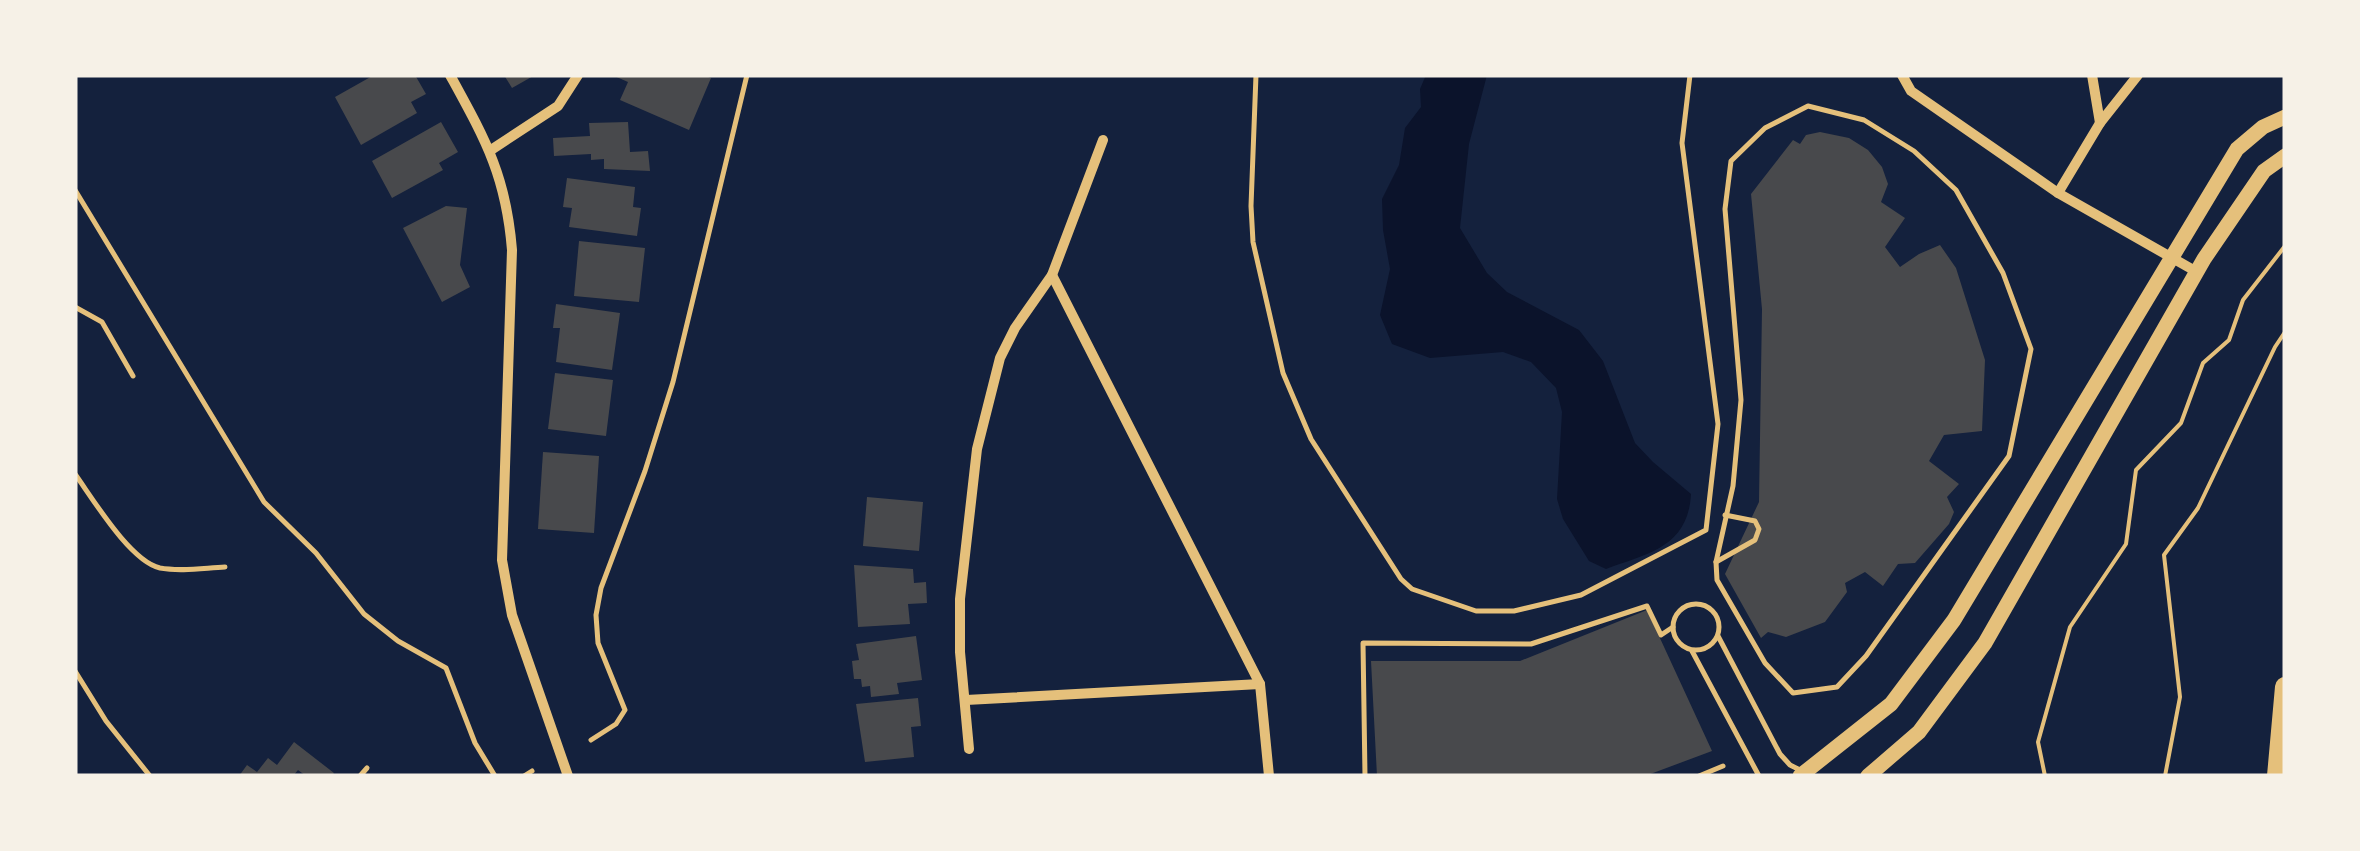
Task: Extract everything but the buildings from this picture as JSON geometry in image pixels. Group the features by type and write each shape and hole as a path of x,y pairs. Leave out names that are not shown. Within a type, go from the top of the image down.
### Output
{"highway":[{"path":"2276,776 2285,688"}],"main road":[{"path":"1804,774 1891,704 1954,620 2237,149 2263,127 2285,117"},
{"path":"1868,776 1919,732 1985,643 2196,272 2250,188 2264,171 2285,156"}],"street":[{"path":"450,75 491,150 509,210 512,250 502,560 512,615 568,776"},
{"path":"491,150 558,106 578,75"},
{"path":"1902,75 1911,92 2058,192 2196,272"},
{"path":"2092,75 2100,123"},
{"path":"2058,192 2100,123 2138,75"},
{"path":"969,749 960,652 960,600 977,449 1000,358 1015,328 1052,275 1103,140"},
{"path":"1052,275 1260,684 1268,776"},
{"path":"966,700 1260,684"}],"lane":[{"path":"591,740 616,724 624,710 598,643 596,615 601,588 645,471 672,382 747,75"},
{"path":"1256,75 1252,242 1283,373 1296,408 1311,439 1400,579 1428,594 1476,611 1496,613 1581,595 1706,530 1718,424 1682,143 1690,75"},
{"path":"1808,106 1864,120 1914,151 1956,190 2003,273 2031,349 2009,456 1866,656 1838,688 1793,693 1764,662 1717,580 1716,562 1725,514 1733,486 1741,400 1725,209 1732,161 1766,128 1808,106"},
{"path":"75,190 264,502 316,554 364,614 398,641 446,668 475,743 495,776"},
{"path":"75,307 102,322 133,376"},
{"path":"75,474 124,540 147,563 175,569 224,566"},
{"path":"1716,562 1755,540 1760,529 1755,521 1725,514"},
{"path":"1692,650 1708,648 1720,628 1714,613 1700,604 1678,612 1673,627 1678,642 1692,650 1759,776"},
{"path":"1714,613 1728,604"},
{"path":"1365,776 1363,643 1532,644 1647,606 1661,635 1673,627"},
{"path":"1718,636 1780,754 1804,774"},
{"path":"75,671 106,721 150,776"},
{"path":"1699,776 1723,766"},
{"path":"360,776 368,768"},
{"path":"524,776 532,771"}],"path":[{"path":"2044,776 2038,742 2070,627 2126,544 2136,470 2181,423 2203,363 2229,340 2244,300 2285,246"},
{"path":"2165,776 2180,697 2164,555 2198,508 2285,332"}],"water":[{"path":"1426,75 1487,75 1469,144 1460,228 1487,273 1507,292 1579,330 1603,361 1635,443 1691,494 1682,526 1674,537 1651,552 1606,569 1589,561 1563,519 1557,499 1562,412 1556,388 1531,362 1503,352 1430,358 1392,344 1380,315 1390,269 1382,199 1399,165 1405,128 1421,107 1420,89"}]}
